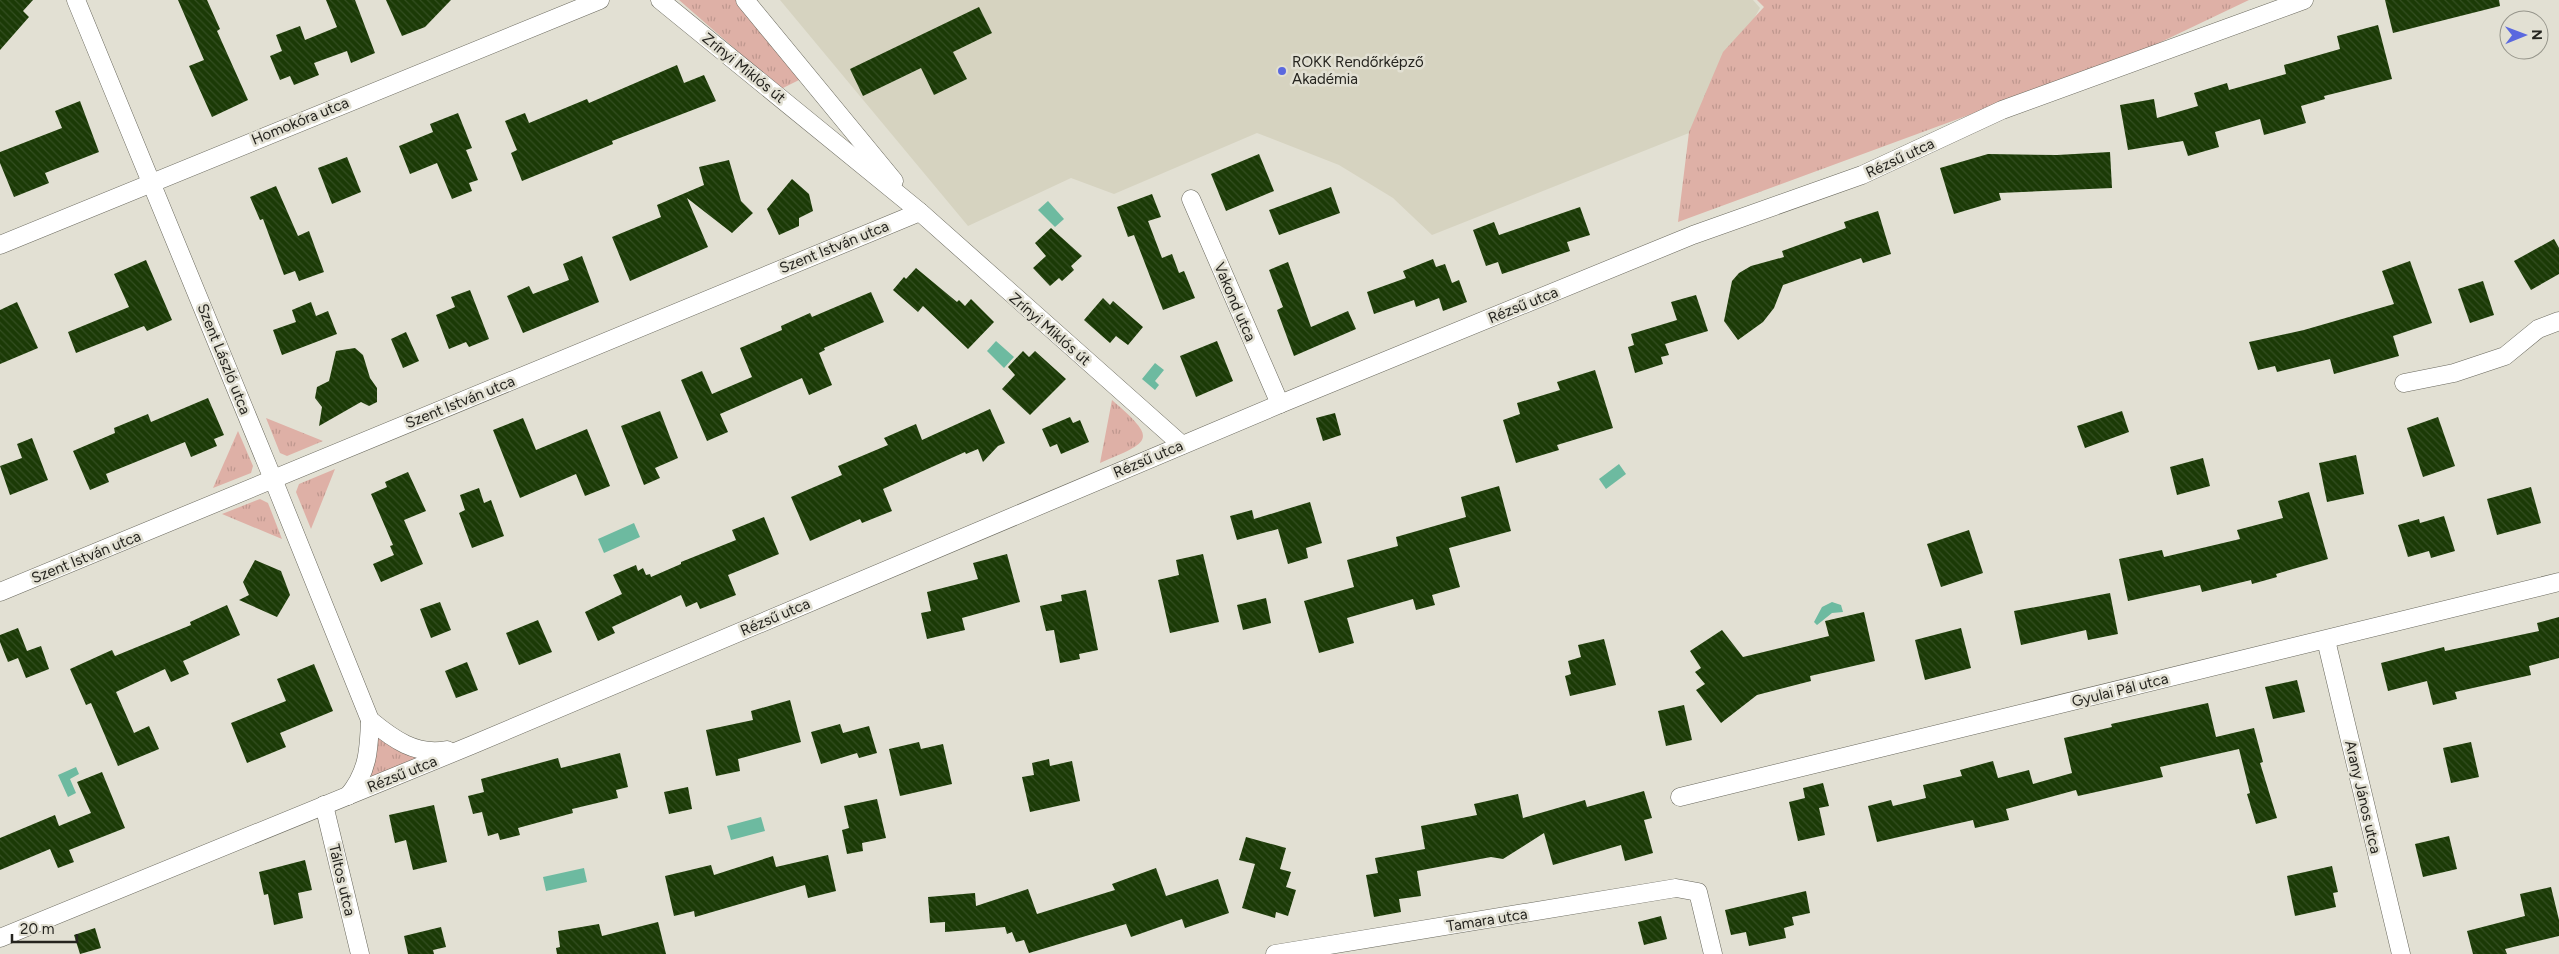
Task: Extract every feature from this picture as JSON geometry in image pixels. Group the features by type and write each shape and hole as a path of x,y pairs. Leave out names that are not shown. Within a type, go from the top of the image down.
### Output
{"street":[{"name":"Szent László utca","path":"76,0 274,479 370,720 369,747 364,772 360,781 348,796"},
{"name":"Homokóra utca","path":"0,244 600,0"},
{"name":"Zrínyi Miklós út","path":"660,0 920,212 1182,445"},
{"name":"Zrínyi Miklós út","path":"745,0 920,212"},
{"name":"Rézsű utca","path":"0,938 472,745 1280,404 1693,235 1862,175 2002,110 2304,0"},
{"name":"Vakond utca","path":"1191,199 1280,404"},
{"name":"Szent István utca","path":"0,592 920,212"},
{"path":"2404,383 2454,373 2505,356 2538,329 2559,321"},
{"name":"Gyulai Pál utca","path":"1680,797 2559,582"},
{"name":"Arany János utca","path":"2326,640 2401,954"},
{"name":"Szent László utca","path":"370,720 391,737 413,749 434,753 472,745"},
{"name":"Táltos utca","path":"324,805 360,954"},
{"name":"Tamara utca","path":"1275,954 1676,888 1698,892 1713,954"}],"shaded area":[{"name":"ROKK Rendőrképző Akadémia","path":"780,0 1753,0 1760,8 1689,133 1432,235 1393,198 1339,165 1257,133 1114,194 1071,178 968,226"},
{"path":"1048,201 1064,219 1055,227 1038,210"},
{"path":"996,341 1014,357 1004,368 987,351"},
{"path":"1155,363 1164,370 1155,381 1159,385 1155,390 1142,379"},
{"path":"1619,464 1626,474 1606,489 1599,479"},
{"path":"634,523 640,537 604,553 598,539"},
{"path":"1832,602 1841,605 1843,612 1832,613 1817,625 1814,622 1822,607"},
{"path":"76,767 79,774 70,779 76,793 68,797 58,775"},
{"path":"761,817 765,831 731,840 727,826"},
{"path":"584,868 587,882 546,891 543,877"}],"green space":[{"path":"679,0 737,0 801,79 781,89"},
{"path":"1757,0 2249,0 2140,52 1678,222 1689,132 1723,52 1764,7"},
{"path":"1112,400 1137,424 1143,438 1139,444 1130,450 1100,463"},
{"path":"266,418 323,441 287,456 280,453"},
{"path":"238,431 253,466 251,473 213,488"},
{"path":"335,469 311,529 296,492 299,484"},
{"path":"260,499 268,503 282,539 222,514"},
{"path":"376,733 424,756 369,782"}],"building":[{"path":"0,0 33,0 23,11 29,17 0,50"},
{"path":"178,0 207,0 220,29 217,31 248,100 212,117 189,66 204,60"},
{"path":"326,0 355,0 375,53 351,63 347,51 314,63 319,75 294,85 290,76 280,80 270,56 282,51 276,35 300,26 305,40 337,27"},
{"path":"386,0 451,0 425,27 402,36"},
{"path":"2385,0 2499,0 2500,6 2393,33"},
{"path":"979,7 992,33 953,52 967,79 934,95 921,68 863,96 850,69"},
{"path":"2378,25 2392,79 2324,96 2325,99 2301,106 2306,123 2264,135 2260,119 2215,132 2219,147 2188,156 2183,141 2128,150 2120,105 2154,99 2157,118 2198,106 2194,93 2227,83 2229,90 2286,74 2284,65 2340,49 2337,36"},
{"path":"677,65 684,83 704,75 716,101 612,141 613,144 522,181 511,153 517,150 505,121 525,113 529,123 587,99 589,103"},
{"path":"80,101 99,152 45,173 49,183 14,197 0,163 0,152 62,128 55,111"},
{"path":"458,113 472,148 466,150 478,180 469,183 472,191 452,199 437,163 410,174 399,146 433,132 430,124"},
{"path":"2110,152 2112,188 1999,193 2001,200 1954,214 1940,168 1988,154 2057,155"},
{"path":"1259,154 1274,191 1226,211 1211,174"},
{"path":"347,157 361,192 332,204 318,168"},
{"path":"729,160 741,201 753,213 732,233 687,198 708,247 630,281 612,237 661,217 657,205 704,185 699,167"},
{"path":"792,179 809,194 813,211 799,218 799,226 779,235 767,209"},
{"path":"276,186 298,236 309,231 324,272 299,281 295,271 284,275 263,219 260,220 250,197"},
{"path":"1331,187 1340,213 1279,235 1269,210"},
{"path":"1152,194 1161,217 1148,221 1162,258 1172,254 1179,273 1184,271 1195,298 1163,310 1134,235 1128,237 1117,207"},
{"path":"1580,207 1590,235 1567,242 1570,251 1502,274 1498,262 1486,266 1473,230 1494,222 1499,235"},
{"path":"1878,211 1891,254 1863,263 1861,258 1783,285 1774,308 1763,322 1738,340 1724,321 1732,281 1739,273 1751,266 1784,257 1782,251 1846,228 1844,222"},
{"path":"1051,228 1082,256 1071,266 1074,270 1062,281 1059,278 1050,286 1033,268 1046,256 1035,243"},
{"path":"2554,239 2559,248 2559,274 2531,290 2514,261"},
{"path":"582,256 599,302 523,333 507,296 529,286 533,294 569,280 563,264"},
{"path":"1433,259 1436,267 1445,264 1452,283 1459,280 1467,302 1443,311 1439,298 1416,307 1414,300 1374,314 1367,292 1406,278 1403,271"},
{"path":"146,260 172,320 147,331 144,326 76,353 68,332 129,307 114,274"},
{"path":"2410,261 2432,323 2393,336 2399,356 2334,374 2330,359 2277,372 2275,366 2258,370 2249,342 2304,330 2394,304 2382,271"},
{"path":"1288,262 1311,327 1348,311 1356,329 1294,356 1277,310 1283,307 1269,270"},
{"path":"916,268 957,302 959,300 965,306 971,299 994,322 968,349 923,306 918,312 893,290 904,277 906,279"},
{"path":"2483,281 2494,315 2470,323 2458,289"},
{"path":"470,290 489,339 469,347 466,342 449,349 436,315 455,307 451,297"},
{"path":"871,292 884,322 824,348 825,350 819,353 832,385 809,395 802,378 720,414 728,432 707,441 681,380 702,371 712,394 752,377 740,348 782,330 781,326 810,313 812,317"},
{"path":"1696,295 1708,331 1665,344 1669,355 1661,357 1663,364 1635,373 1628,347 1634,345 1631,334 1677,320 1671,302"},
{"path":"1103,298 1110,305 1113,301 1143,327 1128,345 1116,336 1110,343 1084,320"},
{"path":"17,302 38,348 0,364 0,310"},
{"path":"311,302 316,316 328,311 337,334 282,355 273,330 296,322 292,310"},
{"path":"406,332 419,361 403,368 391,339"},
{"path":"1217,341 1233,381 1196,397 1180,356"},
{"path":"355,348 363,355 370,378 377,388 377,402 369,406 361,402 319,426 322,407 315,398 317,387 329,381 336,351"},
{"path":"1023,351 1029,357 1035,351 1066,379 1030,415 1002,389 1015,375 1008,367"},
{"path":"1595,370 1613,428 1557,445 1559,450 1516,463 1503,420 1520,414 1517,403 1560,390 1557,382"},
{"path":"208,398 224,435 214,439 217,446 191,457 185,442 106,474 109,482 90,490 73,451 115,433 114,428 148,414 151,422"},
{"path":"990,409 1005,443 998,446 983,462 978,449 966,454 965,452 883,489 892,511 862,523 860,519 810,541 791,497 842,475 838,466 888,445 884,438 916,424 922,440"},
{"path":"660,411 678,458 655,468 660,478 644,485 621,426"},
{"path":"2122,411 2129,432 2085,448 2077,426"},
{"path":"1335,413 1341,435 1323,441 1316,418"},
{"path":"1070,417 1073,423 1080,420 1089,442 1061,454 1057,444 1050,447 1042,429"},
{"path":"2438,417 2455,466 2423,477 2407,428"},
{"path":"523,418 536,450 587,429 610,486 585,496 576,474 520,498 493,430"},
{"path":"32,438 48,480 10,495 0,466 22,458 17,444"},
{"path":"2356,455 2364,494 2327,502 2319,463"},
{"path":"2203,458 2210,486 2177,495 2170,467"},
{"path":"408,472 426,511 404,520 423,564 381,582 373,564 394,555 390,546 393,545 371,494 387,487 385,482"},
{"path":"1499,486 1511,531 1449,548 1460,587 1432,595 1435,605 1416,610 1413,599 1347,618 1354,643 1319,653 1304,601 1354,587 1347,560 1398,546 1396,537 1466,517 1461,497"},
{"path":"2531,487 2541,523 2497,535 2487,499"},
{"path":"479,488 484,503 491,500 504,536 472,548 459,513 465,510 460,495"},
{"path":"2309,492 2328,559 2276,574 2277,577 2252,584 2251,580 2202,592 2200,585 2128,601 2119,559 2162,550 2164,557 2240,539 2237,530 2283,518 2278,501"},
{"path":"1310,502 1322,543 1306,548 1308,558 1288,564 1278,529 1237,540 1230,516 1252,510 1254,519"},
{"path":"2444,516 2455,551 2431,558 2429,551 2408,557 2398,525 2419,519 2420,523"},
{"path":"764,517 779,554 728,575 736,595 700,609 697,602 686,607 681,595 612,627 615,633 598,641 585,612 622,594 613,575 636,565 638,571 643,568 646,575 650,574 651,577 681,564 681,562 736,540 732,530"},
{"path":"1969,530 1983,573 1941,587 1927,544"},
{"path":"1007,554 1020,602 962,618 965,630 927,639 921,613 931,611 927,592 978,579 973,563"},
{"path":"1203,554 1219,622 1170,633 1158,580 1179,575 1176,560"},
{"path":"255,560 281,571 290,595 277,617 239,600 249,595 243,582"},
{"path":"1086,590 1098,650 1079,654 1080,659 1060,663 1054,630 1046,631 1040,606 1062,601 1061,595"},
{"path":"2110,593 2118,634 2088,640 2086,630 2021,645 2014,611"},
{"path":"1266,598 1271,623 1243,630 1237,605"},
{"path":"440,602 451,630 431,638 420,609"},
{"path":"227,605 240,635 183,661 189,674 171,682 165,669 116,692 134,733 149,726 159,749 118,766 91,703 86,705 70,669 112,650 115,656 191,625 190,622"},
{"path":"1864,612 1875,661 1810,676 1811,681 1757,695 1721,723 1696,690 1705,684 1695,672 1701,668 1690,651 1722,630 1743,657 1829,636 1825,621"},
{"path":"2559,617 2559,658 2529,666 2531,675 2455,692 2457,699 2433,705 2427,681 2388,691 2381,663 2444,647 2445,651 2539,631 2537,623"},
{"path":"538,620 552,652 519,665 506,633"},
{"path":"18,628 27,651 41,646 49,669 26,678 18,658 8,662 0,642 0,635"},
{"path":"1961,628 1971,668 1925,680 1915,640"},
{"path":"1604,639 1616,685 1570,696 1565,676 1571,674 1568,661 1581,657 1578,645"},
{"path":"467,662 478,690 456,698 445,671"},
{"path":"314,664 333,711 280,733 286,747 247,763 231,723 286,701 277,679"},
{"path":"2297,680 2305,712 2273,719 2265,687"},
{"path":"790,700 801,742 738,759 740,771 716,776 706,730 753,720 751,711"},
{"path":"2208,703 2216,737 2254,728 2263,762 2260,763 2277,818 2256,824 2247,794 2250,793 2239,749 2160,767 2163,777 2078,796 2076,790 2006,809 2009,820 1975,828 1973,820 1877,842 1868,806 1891,800 1893,806 1926,798 1923,785 1962,776 1960,770 1993,761 1998,778 2029,770 2033,784 2072,773 2064,738 2112,727 2111,724"},
{"path":"1684,705 1692,740 1666,746 1658,711"},
{"path":"840,724 843,733 869,726 877,753 859,758 857,753 821,764 811,732"},
{"path":"919,742 921,749 943,744 952,784 900,796 889,749"},
{"path":"2471,742 2479,777 2451,783 2443,748"},
{"path":"620,753 628,787 616,790 618,798 572,809 573,813 518,828 520,835 500,840 498,833 488,836 482,812 473,814 468,796 484,792 481,779 558,758 561,768"},
{"path":"1049,759 1050,766 1072,761 1080,801 1030,812 1022,777 1034,775 1032,763"},
{"path":"102,772 125,828 69,850 74,862 58,868 50,849 0,870 0,838 55,815 59,826 91,813 77,782"},
{"path":"1823,783 1829,806 1819,808 1825,835 1798,841 1789,802 1805,798 1803,788"},
{"path":"688,787 692,809 669,814 664,792"},
{"path":"1644,791 1652,818 1644,820 1653,853 1625,861 1621,845 1553,865 1544,833 1503,859 1491,857 1417,871 1421,896 1399,899 1401,912 1374,917 1366,875 1378,873 1375,858 1425,849 1421,826 1477,815 1474,804 1518,794 1523,818 1585,800 1587,807"},
{"path":"877,799 886,838 862,843 863,851 847,854 842,830 849,828 844,806"},
{"path":"434,805 447,862 413,870 406,840 395,843 389,815"},
{"path":"2449,836 2457,869 2423,877 2415,844"},
{"path":"1246,837 1286,848 1280,869 1291,872 1286,887 1296,890 1288,916 1276,912 1275,918 1242,908 1255,864 1239,860"},
{"path":"828,855 836,891 808,898 805,885 695,917 694,911 674,916 665,876 711,865 714,875 773,856 776,867"},
{"path":"305,860 312,890 298,893 303,918 274,925 268,894 264,895 259,872"},
{"path":"2332,866 2338,892 2333,893 2336,907 2295,916 2287,876"},
{"path":"1156,868 1166,896 1218,879 1229,913 1185,928 1182,919 1131,937 1126,924 1029,953 1024,940 1016,942 1012,932 1007,934 1005,927 945,932 945,922 930,923 928,897 975,893 976,906 1028,889 1037,914 1115,890 1112,884"},
{"path":"2551,887 2559,920 2559,936 2505,949 2507,954 2473,954 2467,931 2525,916 2520,894"},
{"path":"1806,891 1810,913 1792,917 1794,925 1784,928 1786,938 1749,946 1746,932 1731,935 1725,910"},
{"path":"1661,916 1667,939 1644,945 1638,922"},
{"path":"658,922 666,954 557,954 556,948 560,947 558,931 599,924 602,936"},
{"path":"441,927 446,947 433,950 434,954 408,954 404,936"},
{"path":"95,928 101,948 80,954 74,935"}],"place":[{"name":"ROKK Rendőrképző Akadémia","path":"1282,71"}]}
